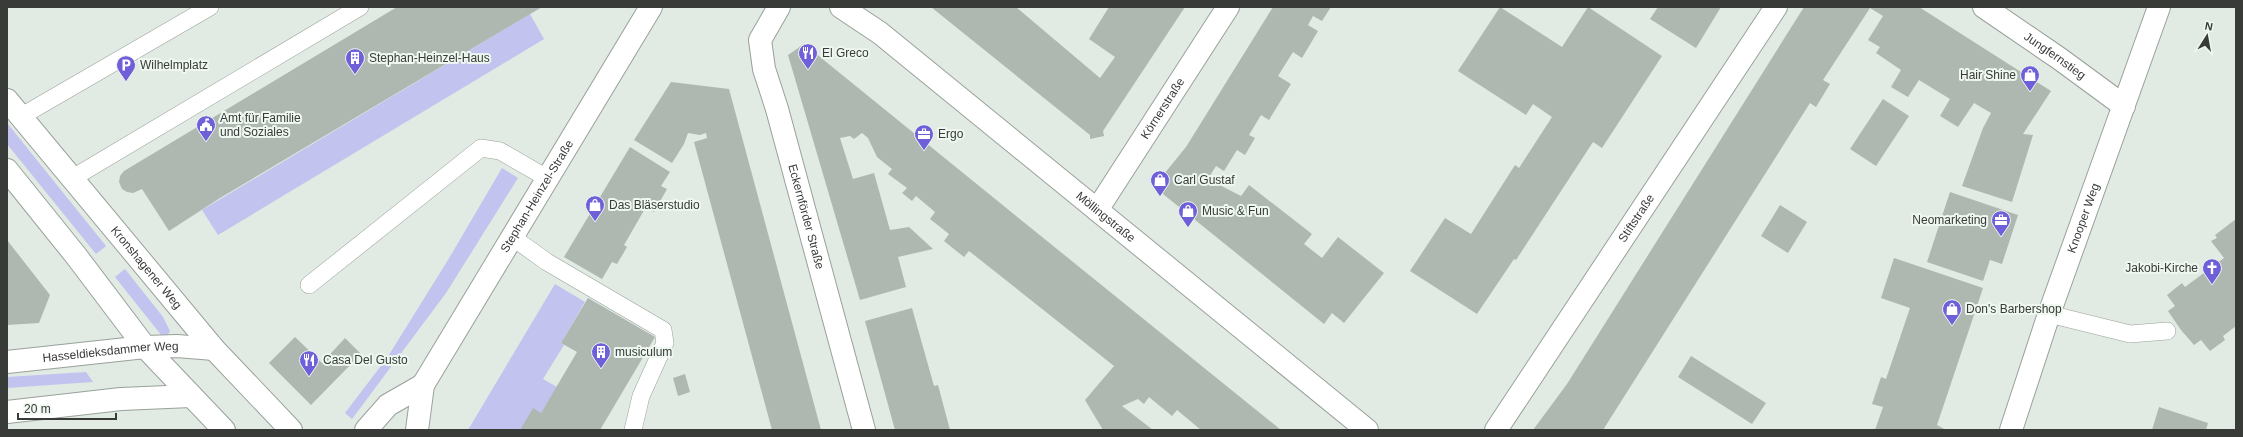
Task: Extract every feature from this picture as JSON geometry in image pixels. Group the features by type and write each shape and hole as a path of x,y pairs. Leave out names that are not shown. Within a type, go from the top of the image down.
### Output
{"street":[{"name":"Stephan-Heinzel-Straße","path":"417,430 423,385 651,7"},
{"name":"Eckernförder Straße","path":"779,7 760,40 764,69 777,109 864,430"},
{"name":"Möllingstraße","path":"841,7 880,32 1367,430"},
{"name":"Körnerstraße","path":"1097,210 1228,7"},
{"name":"Stiftstraße","path":"1496,430 1776,7"},
{"name":"Jungfernstieg","path":"1984,7 2060,59 2124,106"},
{"name":"Knooper Weg","path":"2011,430 2050,314 2159,7"},
{"name":"Kronshagener Weg","path":"7,100 71,179 214,349 291,430"},
{"path":"7,170 77,257 145,347 224,430"},
{"name":"Hasseldieksdammer Weg","path":"7,362 145,347 177,346 214,349"},
{"name":"Stephan-Heinzel-Straße","path":"366,430 388,404 423,385"},
{"path":"7,412 121,399 191,396"}],"lane":[{"path":"20,117 208,7"},
{"path":"71,179 360,7"},
{"path":"309,285 481,148 500,151 547,178"},
{"path":"512,237 546,262 663,330 665,343 641,396 633,430"},
{"path":"2050,314 2130,334 2166,331"}],"shaded area":[{"path":"530,14 544,39 218,235 202,210"},
{"path":"7,123 106,246 96,254 7,144"},
{"path":"502,168 518,178 446,293 352,419 345,413 387,358 448,260"},
{"path":"125,269 163,317 170,331 167,336 162,336 115,277"},
{"path":"555,284 585,302 561,343 564,345 543,379 557,387 541,413 520,430 468,430"},
{"path":"86,372 93,382 7,388 7,377"}],"building":[{"name":"Stephan-Heinzel-Haus","path":"397,7 542,7 220,198 169,231 142,189 133,193 122,189 119,182 120,176 124,171"},
{"path":"931,7 1016,7 1100,78 1115,57 1089,39 1109,7 1185,7 1103,131 1104,136 1090,139 1090,135"},
{"path":"1273,7 1331,7 1322,21 1313,16 1308,25 1318,31 1302,58 1293,52 1278,76 1291,84 1269,120 1261,115 1249,135 1255,138 1245,155 1237,150 1224,171 1216,166 1208,179 1241,196 1249,185 1312,234 1304,244 1322,258 1338,237 1384,273 1344,323 1332,313 1324,324 1163,194 1160,179 1186,147"},
{"path":"1500,7 1562,47 1588,7 1662,56 1602,148 1593,142 1516,260 1514,259 1477,314 1410,271 1445,218 1471,234 1515,165 1519,168 1552,117 1533,104 1526,115 1458,71"},
{"path":"1658,7 1721,7 1696,48 1650,19"},
{"path":"1804,7 1919,7 2051,91 2023,134 2033,135 2012,202 1962,186 1983,128 1991,113 1974,103 1958,127 1940,116 1950,99 1919,80 1908,97 1891,87 1901,70 1876,53 1880,47 1868,40 1883,16 1870,8 1823,80 1830,84 1816,107 1810,103 1603,430 1533,430 1567,384"},
{"path":"804,44 1281,430 1201,430 1177,410 1172,416 1149,397 1144,404 1138,399 1122,406 1153,430 1103,430 1085,400 1114,366 969,251 964,257 944,241 949,234 930,219 935,212 916,196 912,201 902,193 907,188 888,174 892,169 877,157 868,138 862,133 854,139 850,136 840,138 853,179 874,173 890,230 909,227 933,249 898,257 906,287 860,300 788,55"},
{"path":"671,82 729,89 821,430 772,430 694,142 707,138 706,133 700,135 688,133 684,144 672,163 634,140"},
{"path":"1883,99 1909,116 1876,166 1850,149"},
{"path":"630,147 670,172 661,186 667,189 654,212 646,207 624,245 627,247 617,264 612,262 602,279 564,257"},
{"path":"1950,192 2018,215 2002,264 1990,260 1983,281 1927,262"},
{"path":"1780,205 1807,222 1788,253 1761,236"},
{"name":"Jakobi-Kirche","path":"2236,219 2236,326 2223,336 2225,340 2210,351 2201,340 2194,345 2181,330 2168,311 2175,306 2167,295 2182,283 2185,287 2224,258 2211,241 2217,238 2215,235"},
{"path":"7,240 50,295 39,323 7,325"},
{"path":"1894,258 1983,288 1937,425 1946,430 1875,430 1883,407 1872,404 1881,377 1886,379 1910,308 1881,298"},
{"name":"musiculum","path":"588,298 655,337 600,430 520,430 533,408 541,413 577,352 561,343"},
{"path":"912,308 934,386 938,385 950,430 895,430 865,321"},
{"path":"295,337 322,363 345,338 361,354 311,405 269,363"},
{"path":"1691,356 1766,403 1752,424 1678,377"},
{"path":"685,374 690,392 678,396 673,378"},
{"path":"2159,407 2208,423 2206,430 2152,430"}],"place":[{"name":"El Greco","path":"808,70"},
{"name":"Stephan-Heinzel-Haus","path":"355,75"},
{"name":"Wilhelmplatz","path":"126,82"},
{"name":"Hair Shine","path":"2030,92"},
{"name":"Amt für Familie und Soziales","path":"206,142"},
{"name":"Ergo","path":"924,151"},
{"name":"Carl Gustaf","path":"1160,197"},
{"name":"Das Bläserstudio","path":"595,222"},
{"name":"Music & Fun","path":"1188,228"},
{"name":"Neomarketing","path":"2001,237"},
{"name":"Jakobi-Kirche","path":"2212,285"},
{"name":"Don's Barbershop","path":"1952,326"},
{"name":"musiculum","path":"601,369"},
{"name":"Casa Del Gusto","path":"309,377"}]}
